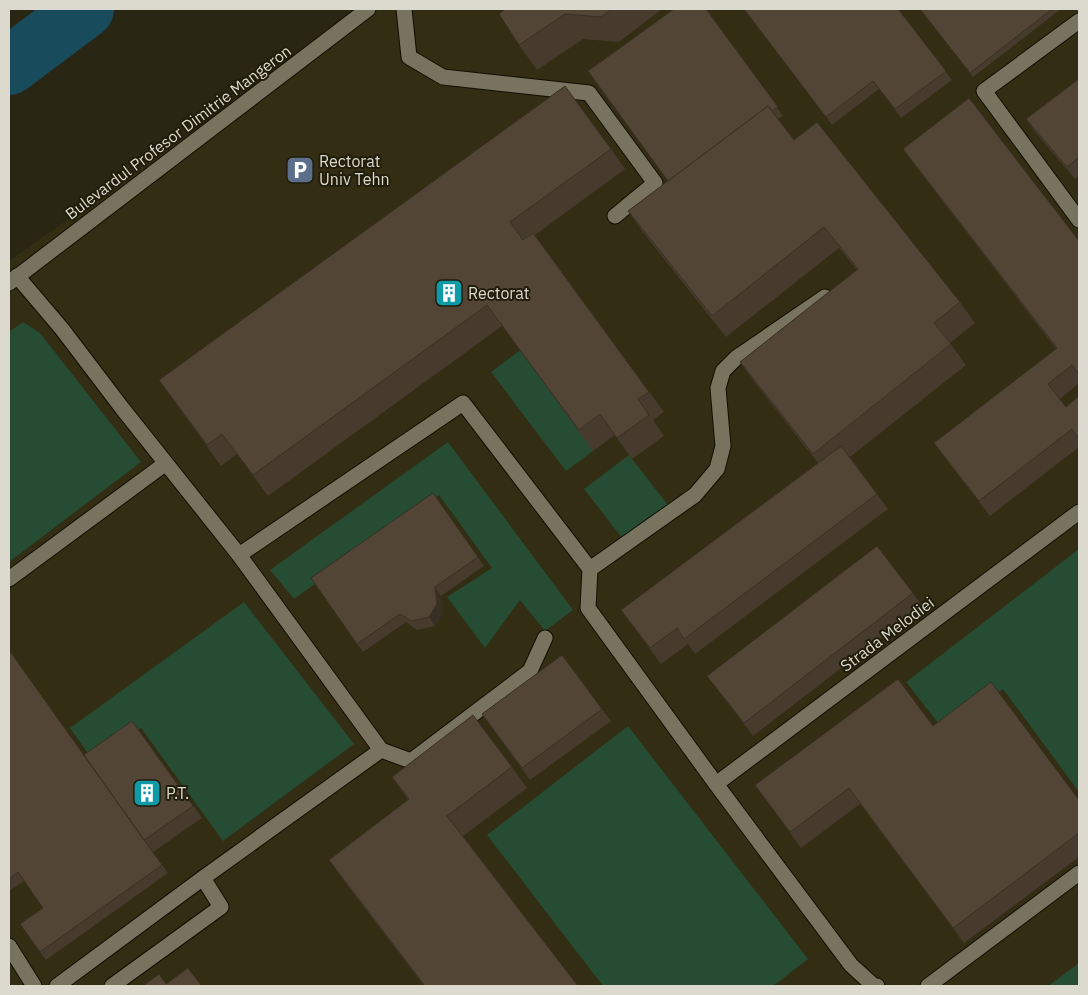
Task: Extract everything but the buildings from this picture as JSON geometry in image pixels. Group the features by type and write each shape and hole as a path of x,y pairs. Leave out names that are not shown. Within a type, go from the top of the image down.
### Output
{"street":[{"name":"Bulevardul Profesor Dimitrie Mangeron","path":"13,279 368,9"},
{"path":"404,9 409,57 443,77 589,94 655,183 615,216"},
{"path":"1079,20 984,91 1079,220"},
{"path":"13,279 62,329 239,555 380,750 411,761 530,671 545,638"},
{"path":"590,569 695,495 717,468 723,446 718,388 723,371 736,358 825,297"},
{"path":"239,555 463,403 590,569 588,608 851,965 874,986 877,986"},
{"path":"9,579 166,463"},
{"name":"Strada Melodiei","path":"716,784 1079,512"},
{"path":"57,986 380,750"},
{"path":"928,986 1079,873"},
{"path":"112,986 221,907 203,878"},
{"path":"9,946 34,986"}],"shaded area":[{"path":"365,9 1079,9 1079,986 9,986 9,261"}],"green space":[{"path":"23,322 40,333 141,462 9,562 9,332"},
{"path":"534,340 609,439 566,471 491,372"},
{"path":"448,442 573,610 545,631 520,600 485,648 447,597 492,568 439,495 294,599 270,570"},
{"path":"629,455 668,505 623,539 584,489"},
{"path":"1079,549 1079,792 1003,689 946,733 906,682"},
{"path":"244,602 354,744 223,841 141,728 94,762 70,728"},
{"path":"628,726 808,959 773,986 603,986 487,835"},
{"path":"1079,963 1079,986 1048,986"}],"waterway":[{"path":"9,66 85,9"}],"place":[{"name":"Rectorat Univ Tehn","path":"300,170"},
{"name":"Rectorat","path":"449,293"},
{"name":"P.T.","path":"147,793"}]}
